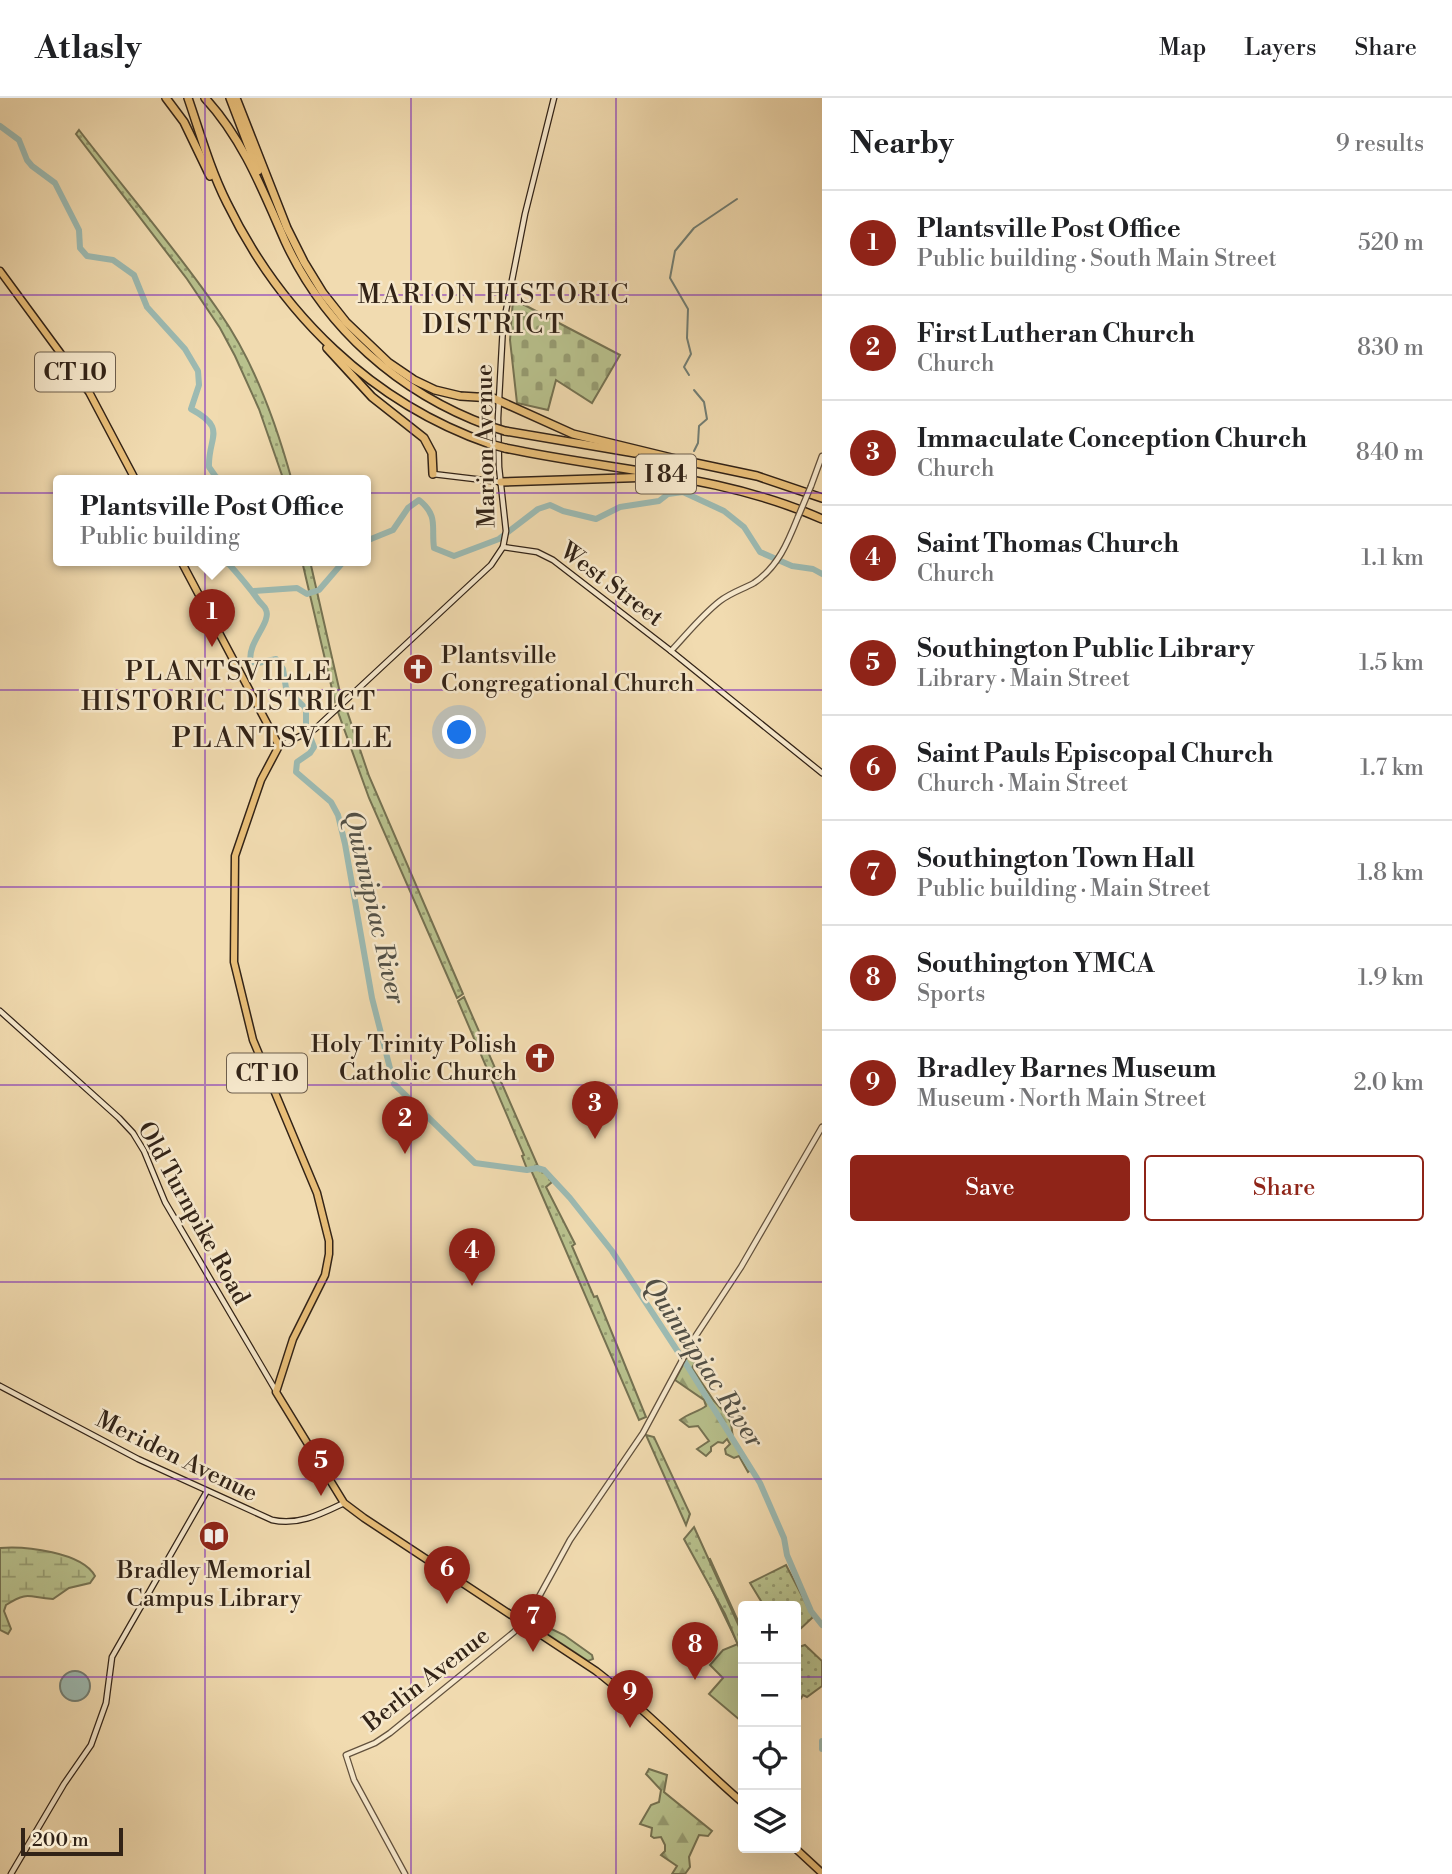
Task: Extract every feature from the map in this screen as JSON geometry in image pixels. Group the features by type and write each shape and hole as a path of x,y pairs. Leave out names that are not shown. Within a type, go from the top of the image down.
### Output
{"highway":[{"path":"166,98 184,122 224,205 243,234"},
{"name":"I 84","path":"188,98 218,184 243,234 285,296 328,344 377,386 429,419 490,444 699,480 760,496 822,519"},
{"path":"205,98 239,143 281,231"},
{"name":"I 84","path":"230,98 281,231 317,297 340,326 366,352 416,391 448,408 505,431 748,474 822,498"},
{"path":"236,98 298,251 316,283 346,322 389,363 421,384 452,394 498,400 573,434 684,461"},
{"name":"CT 10","path":"0,271 88,390 133,475"},
{"path":"285,296 309,330 372,397 424,438 432,453 433,474"},
{"path":"501,482 645,476 699,480"},
{"path":"184,566 279,746"},
{"name":"CT 10","path":"276,1392 293,1339 325,1275 329,1254 329,1241 317,1193 253,1040 234,962 235,856 261,779 279,746"},
{"path":"276,1392 344,1503 591,1667 616,1686 738,1799"},
{"path":"800,1853 822,1873"}],"main road":[{"name":"Marion Avenue","path":"503,547 506,535 498,400 500,352 509,293 554,98"},
{"path":"671,651 706,613 724,598 757,581 774,565 782,554 822,456"},
{"path":"433,474 501,482"},
{"path":"279,746 309,733 491,565 503,547"},
{"name":"West Street","path":"503,547 548,556 822,773"},
{"name":"Old Turnpike Road","path":"0,1011 133,1133 144,1151 165,1202 276,1392"},
{"path":"524,1623 584,1520 643,1433 685,1354 736,1275 822,1127"},
{"name":"Meriden Avenue","path":"0,1386 138,1459 278,1521 295,1522 344,1503"},
{"path":"10,1874 88,1748 106,1703 112,1657 208,1491"},
{"name":"Berlin Avenue","path":"405,1874 354,1780 346,1755 375,1744 390,1733 524,1623"}],"green space":[{"path":"79,130 186,266 232,331 263,394 290,475 282,475 259,409 220,328 187,279 76,134"},
{"path":"513,299 620,355 592,403 556,380 548,410 517,403 510,340"},
{"path":"303,566 311,566 341,697 335,702"},
{"path":"342,709 347,711 369,776 463,994 457,998 369,798 338,712"},
{"path":"464,997 540,1171 543,1170 552,1182 546,1187 575,1244 572,1246 594,1297 597,1296 646,1417 639,1420 531,1170 527,1169 522,1156 524,1155 458,1001"},
{"path":"687,1357 696,1361 692,1368 731,1423 733,1438 752,1469 748,1472 739,1456 734,1458 726,1454 725,1449 730,1444 727,1439 711,1447 706,1456 697,1449 709,1441 698,1426 689,1427 680,1420 706,1406 704,1400 675,1380"},
{"path":"646,1435 654,1437 690,1514 686,1525"},
{"path":"694,1527 738,1624 738,1645 725,1614 684,1539"},
{"path":"0,1548 24,1548 66,1556 78,1561 95,1576 90,1583 69,1588 53,1599 25,1596 6,1605 4,1611 11,1629 8,1634 0,1630"},
{"path":"710,1559 738,1621 738,1644 709,1584 711,1583 705,1560"},
{"path":"786,1565 813,1617 801,1628 801,1601 761,1601 750,1583"},
{"path":"533,1620 564,1635 592,1655 593,1659 588,1661 532,1624"},
{"path":"738,1644 738,1718 709,1694 723,1678 710,1665 723,1650"},
{"path":"805,1645 822,1661 822,1686 801,1698 801,1664 801,1646"},
{"path":"649,1769 667,1775 664,1792 712,1831 708,1836 699,1835 689,1857 690,1867 685,1874 672,1874 677,1866 661,1855 665,1851 665,1845 661,1837 654,1838 651,1836 652,1828 640,1824 651,1805 659,1802 661,1790 646,1774"}],"water":[{"path":"75,1671 81,1672 89,1680 89,1692 81,1700 75,1701 69,1700 61,1692 60,1686 61,1680 69,1672"}],"waterway":[{"name":"Quinnipiac River","path":"0,126 19,140 32,166 55,183 79,230 80,248 87,256 113,260 134,275 147,307 185,349 198,371 199,385 191,409 213,428 209,467 215,475"},
{"path":"689,375 684,367 691,354 687,338 688,309 670,278 675,251 694,228 737,199"},
{"path":"694,390 704,402 707,419 699,426 698,443 694,451"},
{"path":"673,493 676,485"},
{"path":"371,539 393,530 408,508 419,500 432,517 434,548 454,556 499,539 538,509 550,505 596,519 620,507 659,501 668,494 683,492 724,511 744,527 760,552 792,566 813,569 822,574"},
{"name":"Quinnipiac River","path":"230,566 266,610 265,621 252,648 251,662 276,659 283,669 286,688 306,709 306,726 314,747 297,762 296,772 331,802 338,815 372,998 394,1084 475,1163 544,1170 612,1251 760,1483 811,1611 822,1625"},
{"path":"254,591 297,588 307,594 319,590 340,566"},
{"name":"Quinnipiac River","path":"822,1741 822,1749"}],"place":[{"name":"Plantsville Post Office","path":"212,647"},
{"name":"Plantsville Congregational Church","path":"418,669"},
{"name":"Holy Trinity Polish Catholic Church","path":"540,1058"},
{"name":"Immaculate Conception Church","path":"595,1139"},
{"name":"First Lutheran Church","path":"405,1154"},
{"name":"Saint Thomas Church","path":"472,1286"},
{"name":"Southington Public Library","path":"321,1496"},
{"name":"Bradley Memorial Campus Library","path":"214,1536"},
{"name":"Saint Pauls Episcopal Church","path":"447,1604"},
{"name":"Southington Town Hall","path":"533,1652"},
{"name":"Southington YMCA","path":"695,1680"},
{"name":"Bradley Barnes Museum","path":"630,1728"}],"district":[{"name":"MARION HISTORIC DISTRICT","path":"494,309"},
{"name":"PLANTSVILLE HISTORIC DISTRICT","path":"229,686"},
{"name":"PLANTSVILLE","path":"283,737"}]}
